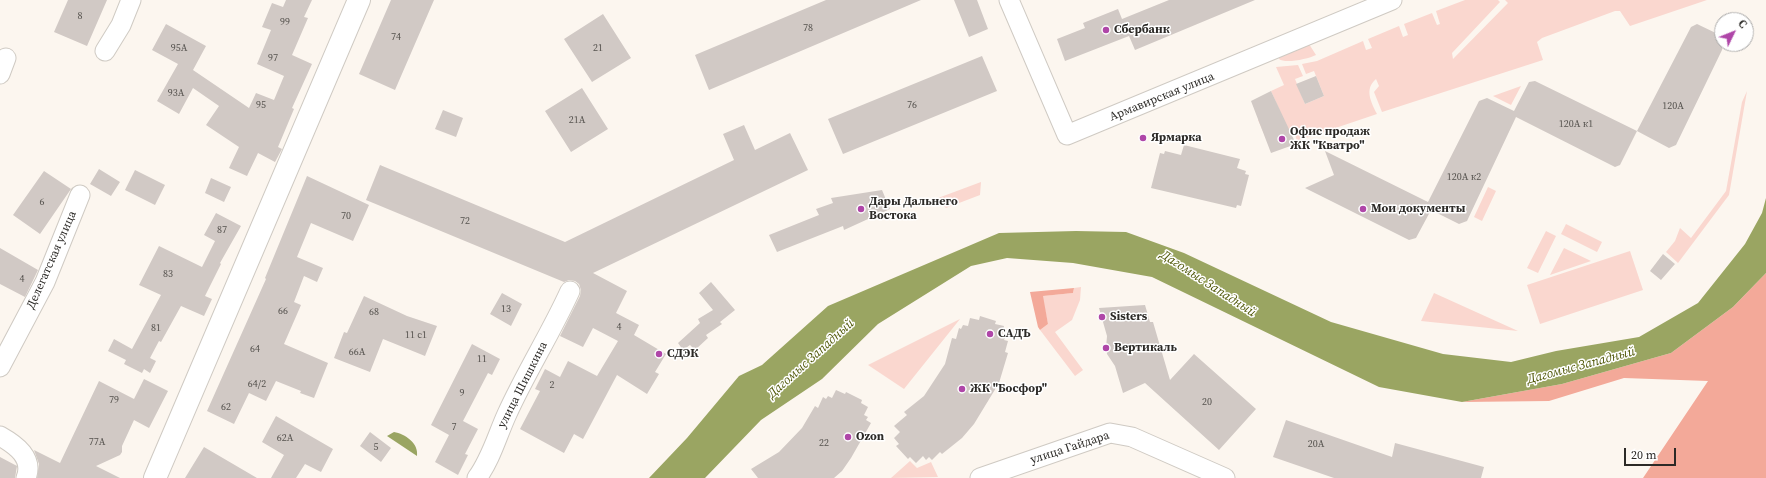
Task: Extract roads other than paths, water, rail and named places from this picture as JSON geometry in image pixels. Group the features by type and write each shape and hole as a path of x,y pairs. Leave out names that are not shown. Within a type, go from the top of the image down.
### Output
{"main road":[{"path":"155,478 359,0"}],"street":[{"path":"105,51 121,25 131,0"},
{"name":"Армавирская улица","path":"1009,0 1068,135 1392,0"},
{"name":"Делегатская улица","path":"0,367 45,282 80,195"},
{"name":"улица Шишкина","path":"477,478 485,466 507,414 557,321 570,291"},
{"name":"улица Гайдара","path":"980,478 1110,433 1132,437 1225,478"},
{"path":"0,436 12,442 27,458 29,471 26,478"}],"water":[{"name":"Дагомыс Западный","path":"1766,198 1766,273 1733,307 1671,353 1562,384 1462,402 1379,387 1152,277 1073,263 1007,258 971,266 878,324 822,379 761,420 705,478 649,478 687,438 739,376 762,365 828,306 999,233 1076,231 1126,232 1184,253 1331,322 1443,354 1511,362 1556,351 1639,337 1698,303 1745,244 1762,213"},
{"path":"394,432 407,437 414,443 417,456 387,436"}],"place":[{"name":"Сбербанк","path":"1106,30"},
{"name":"Ярмарка","path":"1143,138"},
{"name":"Офис продаж ЖК \"Кватро\"","path":"1282,139"},
{"name":"Дары Дальнего Востока","path":"861,209"},
{"name":"Мои документы","path":"1363,209"},
{"name":"Sisters","path":"1102,317"},
{"name":"САДЪ","path":"990,334"},
{"name":"Вертикаль","path":"1106,348"},
{"name":"СДЭК","path":"659,354"},
{"name":"ЖК \"Босфор\"","path":"962,389"},
{"name":"Ozon","path":"848,437"}]}
